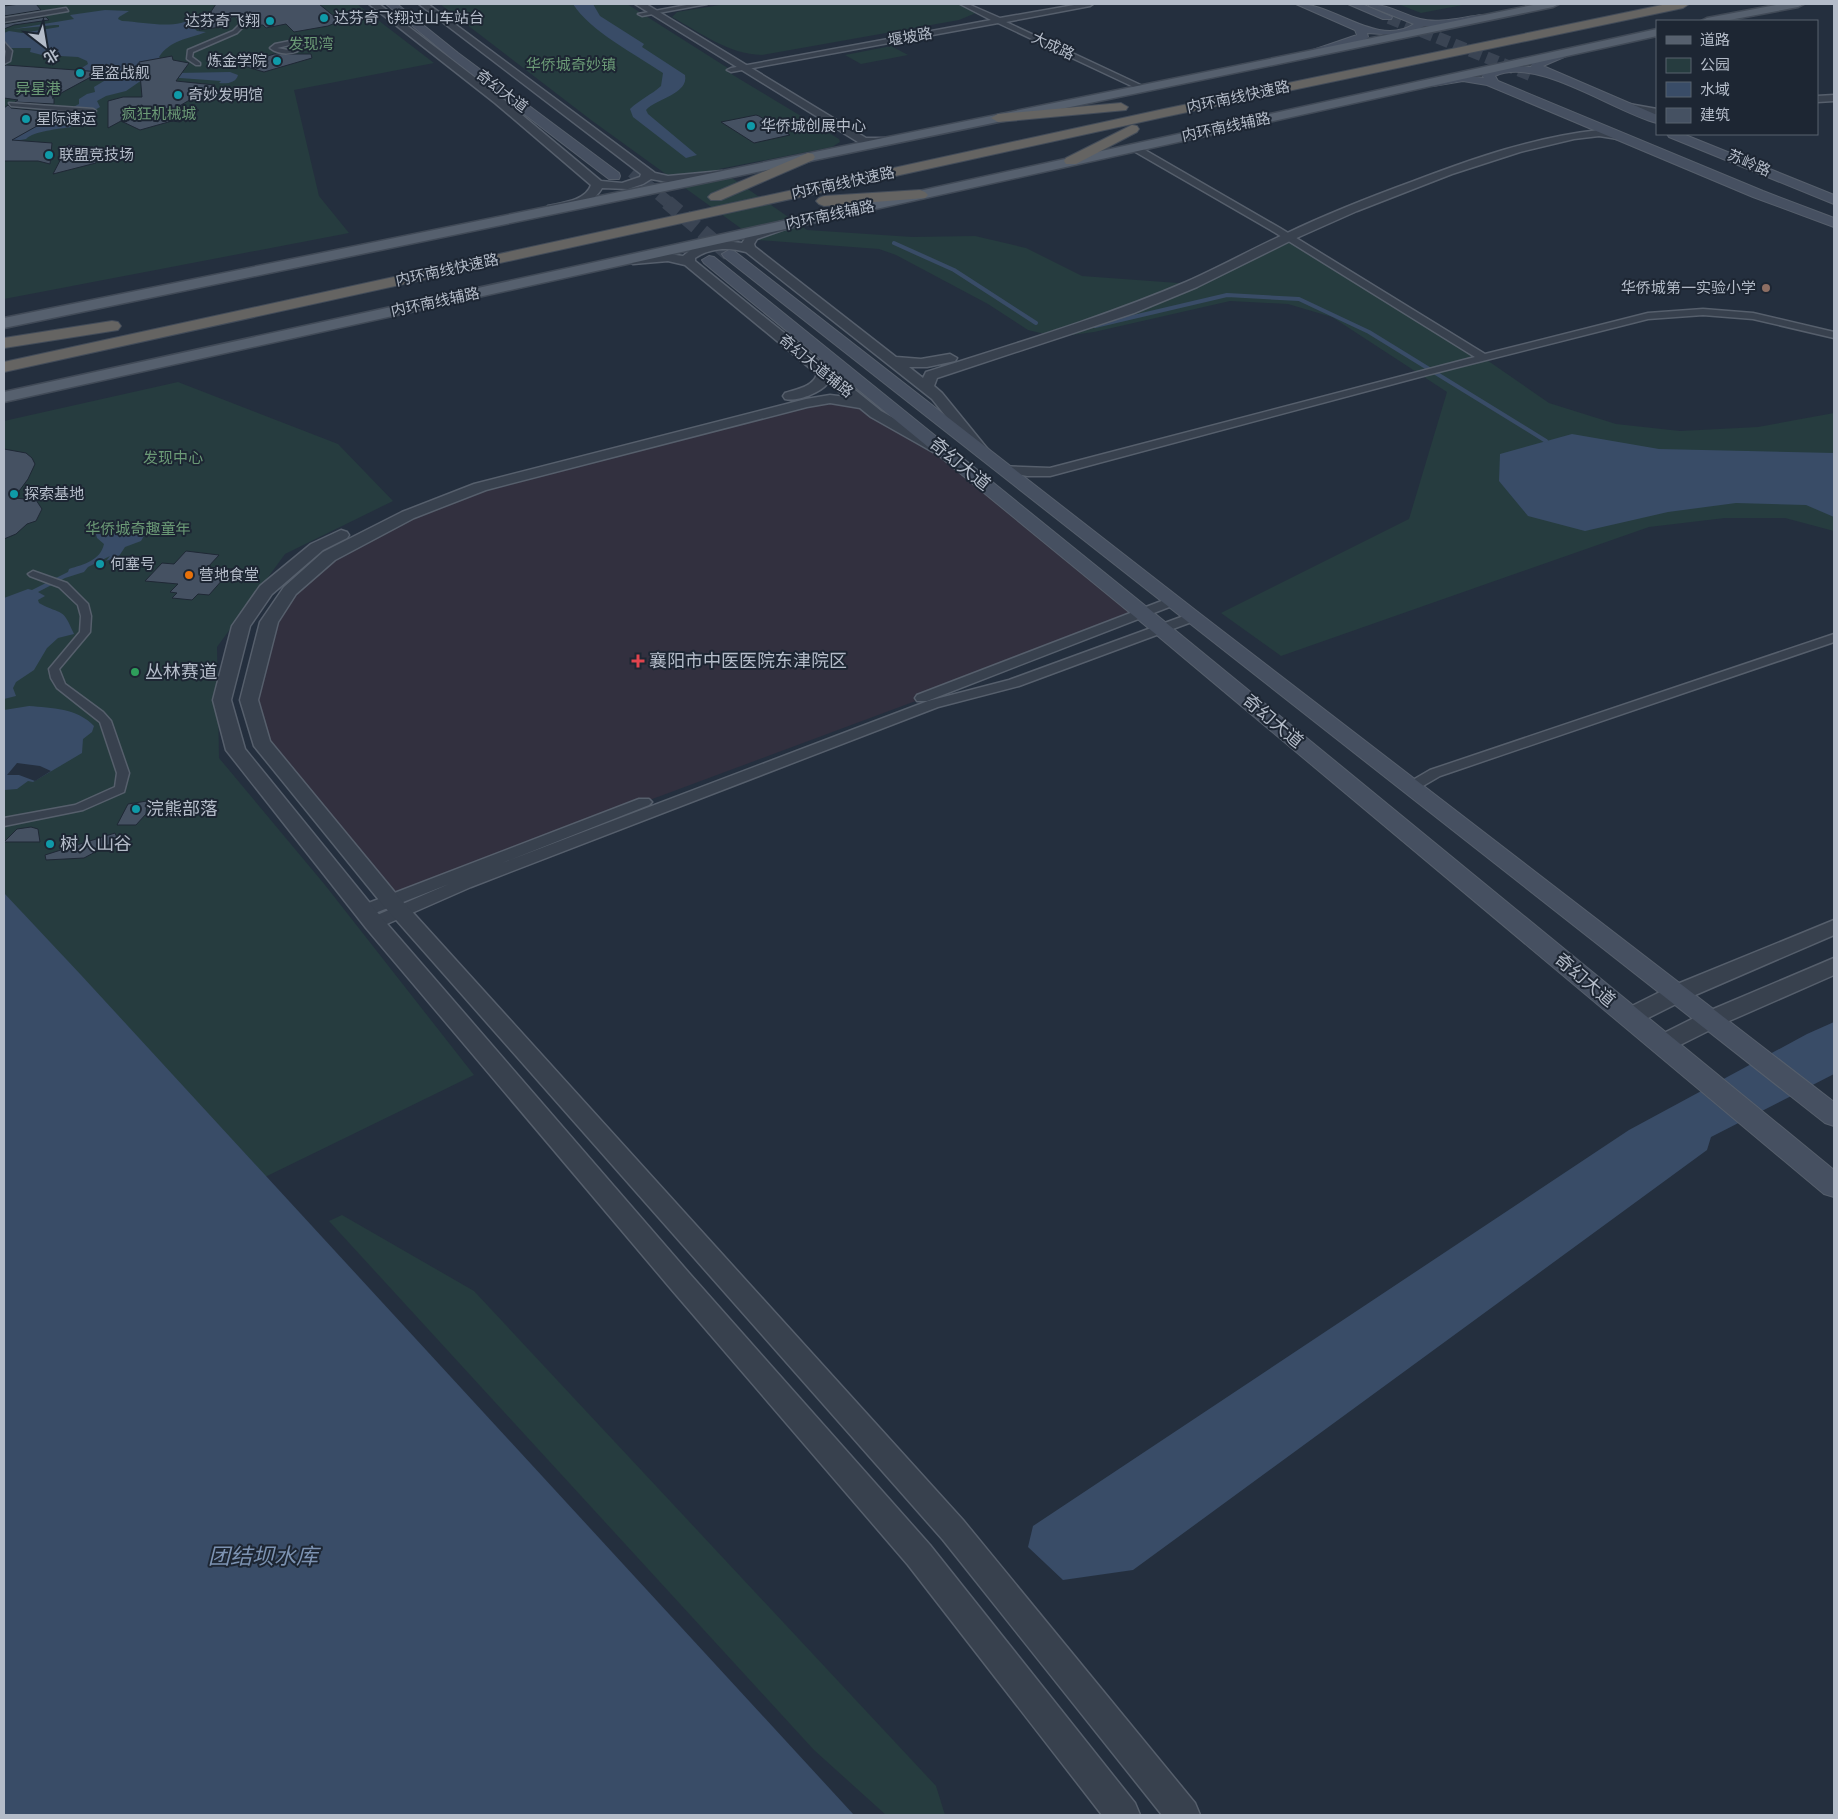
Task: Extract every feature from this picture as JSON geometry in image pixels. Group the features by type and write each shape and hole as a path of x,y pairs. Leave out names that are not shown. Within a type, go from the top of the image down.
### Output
{"highway":[{"name":"内环南线快速路","path":"581,226 1623,4"},
{"name":"内环南线快速路","path":"4,367 1164,113 1683,4"},
{"path":"998,118 1145,105"},
{"path":"1072,161 1164,113"},
{"path":"716,197 808,157"},
{"path":"732,207 920,195"},
{"path":"4,343 129,324 4,350"}],"main road":[{"name":"奇幻大道","path":"391,4 448,56 511,98 614,176"},
{"name":"奇幻大道","path":"408,4 465,47 531,90 632,172"},
{"path":"1301,4 1371,32 1399,32 1419,26 1419,22"},
{"path":"1327,4 1369,21"},
{"path":"1353,4 1389,18"},
{"path":"1374,4 1419,22 1436,24 1494,16"},
{"path":"4,323 1553,4"},
{"path":"1712,20 1798,4"},
{"path":"1314,53 1363,37 1359,28"},
{"name":"内环南线辅路","path":"4,397 1656,32"},
{"path":"1567,52 1537,63 1540,75 1656,119"},
{"path":"1495,84 1488,75 1496,70 1527,69 1656,127"},
{"path":"1394,90 1463,78 1495,84 1758,194 1834,223"},
{"name":"苏岭路","path":"1512,81 1834,217"},
{"name":"苏岭路","path":"1675,135 1834,200"},
{"path":"1693,135 1834,194"},
{"name":"奇幻大道","path":"729,254 1834,1116"},
{"name":"奇幻大道","path":"709,260 1142,612 1158,628 1834,1186"}],"street":[{"path":"374,4 448,56 487,92 597,184 614,187 627,186 645,180 647,173"},
{"path":"423,4 490,54 531,90 651,176 668,179 734,173"},
{"path":"653,12 704,4"},
{"name":"大成路","path":"963,4 1144,88"},
{"name":"堰坡路","path":"996,20 1072,4"},
{"name":"堰坡路","path":"735,67 1090,4"},
{"path":"637,8 653,12 851,144 838,151"},
{"path":"637,8 862,140 870,142 889,140"},
{"path":"4,20 66,10"},
{"path":"198,64 189,58 190,51 236,32 245,22 238,16"},
{"path":"4,44 9,51 7,61 4,62"},
{"path":"465,47 490,54"},
{"path":"487,92 511,98"},
{"path":"1818,101 1834,99"},
{"path":"11,104 92,111"},
{"path":"1628,107 1656,112"},
{"path":"926,388 930,375 1129,310 1192,284 1336,202 1500,144 1572,127 1580,124 1577,118"},
{"path":"1234,249 1353,208 1448,172 1516,150 1588,133 1598,132 1618,136"},
{"path":"1135,148 1282,233 1484,358"},
{"path":"522,216 574,203 591,195 597,188 597,184"},
{"path":"750,249 748,244 752,237 785,225"},
{"path":"689,262 688,257 696,251 709,246 738,246 750,249 937,396 982,452"},
{"name":"奇幻大道辅路","path":"598,266 657,257 672,257 689,262 876,414 952,458"},
{"path":"891,360 913,365 933,363 986,348 1102,308 1143,290"},
{"path":"1002,468 1027,472 1050,472 1423,372 1648,316 1703,312 1753,316 1834,335"},
{"path":"824,373 821,383 812,389 791,396 474,478 396,508 317,547 266,590 241,626 222,700 236,750 369,917 680,1282 919,1555 1123,1815"},
{"path":"865,405 830,399 806,403 480,487 408,515 329,556 290,591 269,622 249,700 260,742 395,905 953,1530 1184,1815"},
{"path":"1039,496 1042,483 1050,472"},
{"path":"4,822 19,817 75,808 100,800 120,789 123,773 105,722 100,714 68,691 55,678 54,670 85,632 86,616 83,604 63,585 33,574"},
{"path":"369,917 554,836 913,702 1172,601"},
{"path":"395,905 465,883 933,704 1014,683 1158,628 1192,617"},
{"path":"1411,787 1435,773 1834,638"},
{"path":"1630,1017 1678,993 1834,927"},
{"path":"1662,1044 1712,1019 1834,966"}],"shaded area":[{"name":"襄阳市中医医院东津院区","path":"848,401 952,458 1141,612 913,702 553,836 390,900 261,742 249,700 269,622 329,556 480,487 806,403"}],"green space":[{"path":"4,4 357,4 434,63 294,90 319,196 349,233 4,299"},
{"name":"华侨城奇妙镇","path":"440,4 627,4 731,70 728,72 839,139 840,142 832,147 719,169 807,230 912,237 975,236 1026,248 1082,276 1192,284 1288,237 1484,358 1549,403 1616,424 1680,431 1758,427 1834,413 1834,531 1785,518 1725,518 1649,527 1281,656 1221,613 1409,519 1447,392 1332,317 1288,304 1230,301 1094,332 1057,337 1028,330 988,304 896,255 879,249 757,240 591,120"},
{"path":"726,4 957,4 976,13 959,20 762,55 750,54 726,47 672,17 677,12"},
{"path":"1398,4 1468,4 1421,13"},
{"path":"891,46 908,55 861,64 845,55"},
{"name":"华侨城奇趣童年","path":"178,382 338,444 393,501 285,554 217,647 219,758 325,885 474,1075 265,1177 80,976 4,1002 4,421"},
{"path":"342,1215 474,1291 936,1786 945,1815 886,1815 814,1750 329,1221"}],"water":[{"path":"573,4 593,4 600,16 644,44 642,47 685,75 682,87 646,110 648,114 697,155 686,158 633,117 630,109 661,86 663,73 590,24"},
{"path":"105,10 129,11 118,19 152,24 167,25 203,17 206,19 193,27 197,31 206,32 174,43 163,51 159,57 176,73 230,72 238,75 237,78 225,83 219,83 221,81 180,78 142,80 126,91 106,96 97,101 100,107 70,124 71,127 41,132 26,139 4,143 4,130 34,123 60,114 79,104 79,99 95,92 94,87 104,81 80,69 88,64 87,61 78,57 42,55 30,52 31,48 4,48 4,33 9,31 22,33 59,27 59,25 55,25 13,29 74,19 70,15"},
{"path":"1572,434 1659,449 1834,453 1834,517 1806,505 1736,503 1668,512 1585,531 1528,516 1499,481 1500,454"},
{"path":"122,522 136,525 145,534 141,541 125,547 119,556 106,561 110,556 88,567 84,572 65,578 38,592 45,596 38,600 39,603 64,615 74,634 58,638 47,648 34,670 16,682 13,688 16,696 4,699 4,598 28,589 32,590 68,572 69,569 91,561 99,554 104,544 97,538 95,531 106,524"},
{"path":"29,706 55,708 72,712 94,726 92,732 83,739 82,753 33,782 28,781 17,789 4,790 4,710"},
{"name":"团结坝水库","path":"4,893 81,975 854,1815 4,1815"},
{"path":"1834,1022 1834,1074 1711,1137 1707,1150 1133,1570 1063,1580 1028,1547 1033,1526 1629,1130 1807,1034"}],"pier":[{"path":"17,763 40,766 51,771 35,781 19,775 7,775"}],"building":[{"path":"36,4 41,10 4,16 4,6"},
{"path":"216,4 319,4 340,21 328,26 294,32 286,24 266,28 263,25 246,26 249,21 241,14 236,13 221,27 199,30"},
{"path":"46,17 49,20 14,25 4,29 4,24"},
{"name":"炼金学院","path":"274,54 311,54 312,58 264,72 240,65"},
{"path":"172,56 173,60 189,63 176,81 215,85 176,108 199,110 180,122 172,121 140,130 121,121 108,128 108,101 123,97 142,97 139,62"},
{"path":"4,66 100,72 52,98 54,98 54,104 15,102 18,100 4,98"},
{"path":"8,105 11,108 53,112 53,117 12,140 52,143 50,164 38,161 4,161 4,108"},
{"name":"华侨城创展中心","path":"756,115 790,135 754,143 721,122"},
{"path":"68,145 93,147 96,163 53,174"},
{"name":"探索基地","path":"4,449 26,453 32,458 35,464 28,479 14,498 36,500 42,509 36,521 27,524 16,534 4,539"},
{"name":"营地食堂","path":"186,551 219,555 208,567 232,569 209,595 198,594 192,600 172,598 177,593 170,592 178,584 145,581 162,563 174,564"},
{"name":"浣熊部落","path":"147,801 146,814 136,825 117,825 128,804"},
{"path":"31,827 38,829 40,842 4,842 17,829"},
{"path":"115,833 118,840 84,858 46,860 45,855"}],"waterway":[{"path":"894,243 954,270 1036,323"},
{"path":"1095,326 1227,295 1299,299 1369,332 1546,441"}],"tunnel":[{"path":"1389,18 1535,77"},
{"path":"632,172 669,203"},
{"path":"667,202 729,254"}],"place":[{"name":"达芬奇飞翔过山车站台","path":"324,18"},
{"name":"达芬奇飞翔","path":"270,21"},
{"name":"炼金学院","path":"277,61"},
{"name":"星盗战舰","path":"80,73"},
{"name":"奇妙发明馆","path":"178,95"},
{"name":"星际速运","path":"26,119"},
{"name":"华侨城创展中心","path":"751,126"},
{"name":"联盟竞技场","path":"49,155"},
{"name":"华侨城第一实验小学","path":"1766,288"},
{"name":"探索基地","path":"14,494"},
{"name":"何塞号","path":"100,564"},
{"name":"营地食堂","path":"189,575"},
{"name":"襄阳市中医医院东津院区","path":"638,661"},
{"name":"丛林赛道","path":"135,672"},
{"name":"浣熊部落","path":"136,809"},
{"name":"树人山谷","path":"50,844"}],"park label":[{"name":"发现湾","path":"311,44"},
{"name":"异星港","path":"38,89"},
{"name":"疯狂机械城","path":"159,114"},
{"name":"发现中心","path":"173,458"}]}
